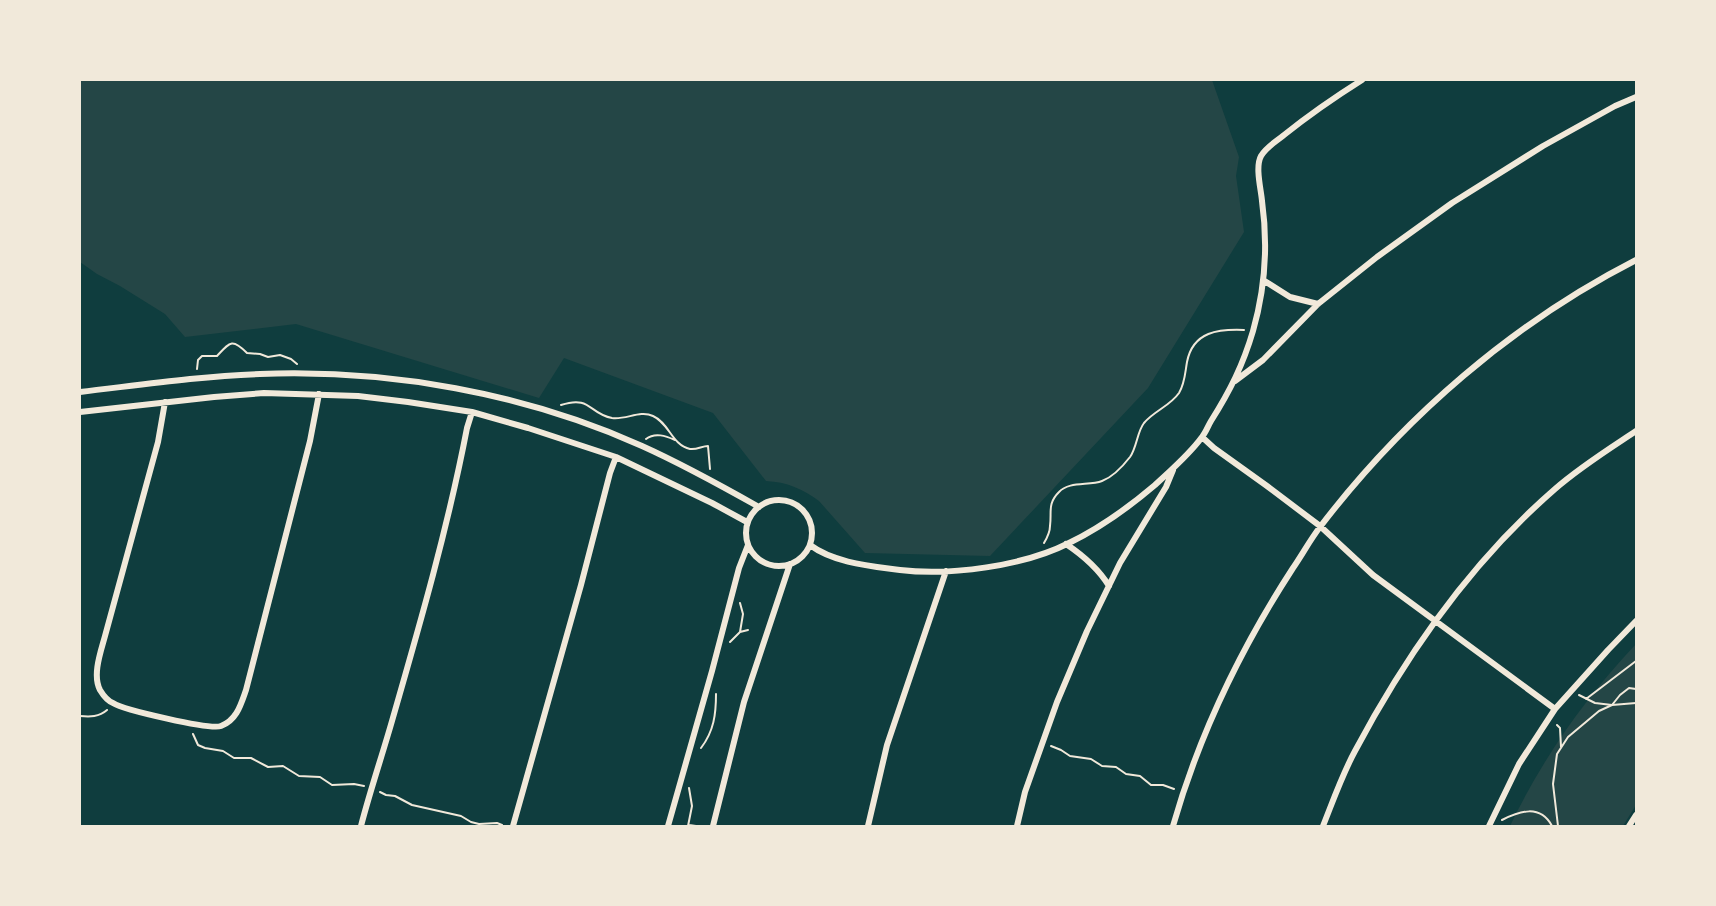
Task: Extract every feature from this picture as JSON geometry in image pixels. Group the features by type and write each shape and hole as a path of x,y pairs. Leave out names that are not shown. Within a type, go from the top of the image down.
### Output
{"street":[{"path":"810,545 821,552 840,558 883,568 916,572 994,566 1066,544 1117,516 1139,498 1175,467 1202,437 1235,381 1253,330 1263,280 1265,225 1259,170 1260,157 1291,130 1362,80"},
{"path":"1235,381 1263,360 1318,304 1377,257 1462,197 1543,146 1615,106 1636,97"},
{"path":"1173,826 1202,740 1227,683 1268,607 1320,526 1398,437 1468,373 1558,305 1636,260"},
{"path":"1263,280 1290,297 1318,304"},
{"path":"80,393 198,378 262,374 365,376 412,381 513,401 591,426 641,446 759,507"},
{"path":"80,412 264,393 358,396 472,412 539,431 616,457 747,522"},
{"path":"165,402 158,442 100,657 97,680 99,688 113,704 193,725 214,728 231,720 238,712 246,690 310,441 319,394"},
{"path":"362,826 371,787 444,536 472,412"},
{"path":"1323,826 1354,752 1402,671 1463,586 1525,516 1578,470 1636,431"},
{"path":"1202,437 1320,526 1373,575 1555,709"},
{"path":"513,826 616,457"},
{"path":"1017,826 1025,792 1057,702 1087,631 1120,563 1166,487 1175,467"},
{"path":"778,500 789,502 806,514 812,534 810,545 798,560 790,564 774,566 766,564 753,554 745,534 747,522 759,507 778,500"},
{"path":"1066,544 1092,563 1109,586"},
{"path":"668,826 739,568 748,545"},
{"path":"713,826 744,702 790,564"},
{"path":"868,826 887,745 946,571"},
{"path":"1490,824 1519,764 1555,709 1636,621"},
{"path":"1629,826 1636,815"}],"path":[{"path":"1039,554 1051,525 1049,514 1052,501 1060,490 1069,485 1103,480 1116,472 1131,455 1143,424 1168,405 1178,394 1185,378 1190,351 1198,342 1210,332 1222,329 1253,330"},
{"path":"198,378 198,360 202,356 217,356 225,345 231,343 237,343 247,353 268,357 285,356 297,363 301,374"},
{"path":"549,411 559,405 578,401 606,416 615,418 645,414 660,421 675,440"},
{"path":"641,446 650,436 667,436 693,449 708,446 710,480"},
{"path":"738,599 743,614 740,632"},
{"path":"729,643 740,632 748,630"},
{"path":"1586,699 1636,661"},
{"path":"1558,826 1553,784 1557,754 1568,737 1599,711 1612,705 1629,688 1636,689"},
{"path":"1572,690 1594,703 1612,705 1636,703"},
{"path":"697,753 711,733 716,712 716,694"},
{"path":"80,716 91,717 102,714 113,704"},
{"path":"1550,718 1560,728 1561,747"},
{"path":"193,725 196,742 204,748 223,751 234,758 251,758 268,767 283,766 299,776 320,777 332,785 354,784 371,787 412,805 451,812 479,824 497,823 508,826"},
{"path":"711,733 717,735"},
{"path":"1043,745 1061,750 1070,756 1091,759 1102,766 1116,767 1120,772 1140,776 1150,785 1163,785 1183,792"},
{"path":"689,782 692,806 689,826 696,826"},
{"path":"1490,824 1500,822 1517,812 1527,811 1539,814 1552,826"}],"shaded area":[{"path":"80,80 1212,80 1239,157 1236,176 1244,232 1148,388 990,556 865,553 819,501 794,487 766,481 713,413 564,358 539,398 296,324 185,337 165,314 80,262"},
{"path":"1636,644 1636,805 1623,826 1510,826 1550,753 1599,686"}]}
